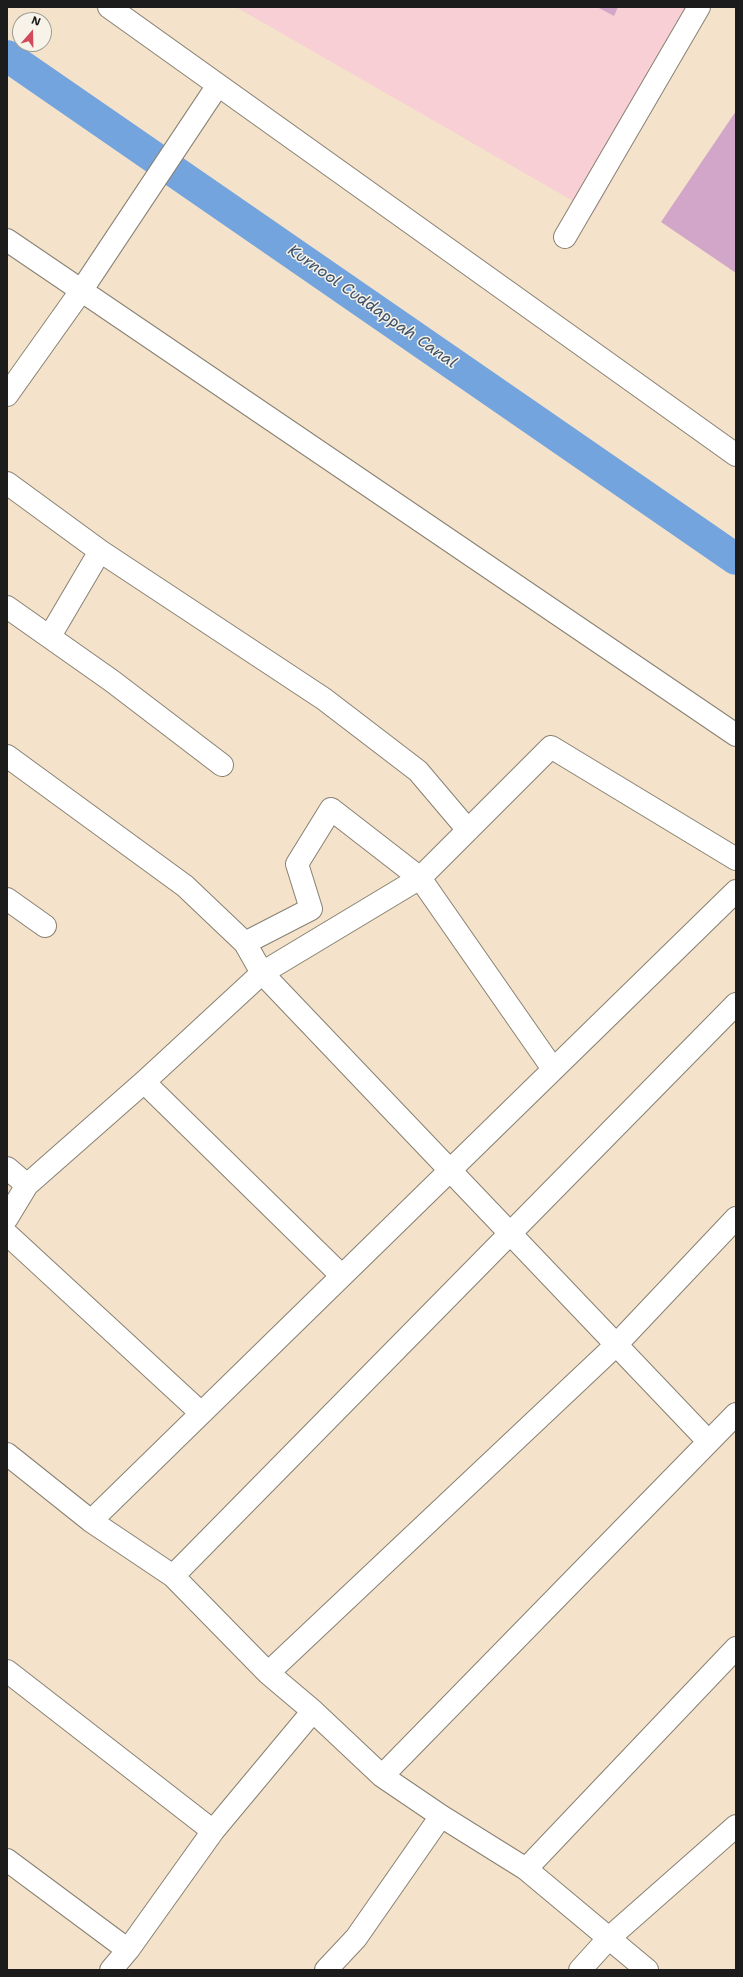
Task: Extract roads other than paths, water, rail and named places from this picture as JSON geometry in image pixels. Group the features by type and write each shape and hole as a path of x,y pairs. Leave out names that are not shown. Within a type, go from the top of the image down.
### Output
{"street":[{"path":"109,7 736,455"},
{"path":"565,237 698,7"},
{"path":"7,395 81,290 218,84"},
{"path":"7,240 736,735"},
{"path":"7,483 100,551 324,699 418,771 468,830"},
{"path":"50,636 100,551"},
{"path":"7,607 112,681 222,765"},
{"path":"7,1218 27,1185 144,1082 262,973 420,878 551,746 736,859"},
{"path":"7,756 185,886 245,943 262,973 708,1441"},
{"path":"245,943 311,909 297,864 330,809 420,878 553,1069"},
{"path":"90,1520 736,891"},
{"path":"7,898 45,926"},
{"path":"173,1576 736,1004"},
{"path":"144,1082 341,1275"},
{"path":"7,1168 27,1185"},
{"path":"268,1673 616,1345 736,1218"},
{"path":"7,1234 200,1412"},
{"path":"382,1776 736,1414"},
{"path":"7,1454 90,1520 173,1576 268,1673 313,1711 382,1776 441,1816 526,1869 647,1970"},
{"path":"526,1869 736,1648"},
{"path":"7,1671 213,1831"},
{"path":"111,1970 128,1950 213,1831 313,1711"},
{"path":"326,1970 356,1938 441,1816"},
{"path":"580,1970 609,1938 736,1826"},
{"path":"11,1867 128,1950"}],"waterway":[{"name":"Kurnool Cuddappah Canal","path":"7,56 736,559"}]}
